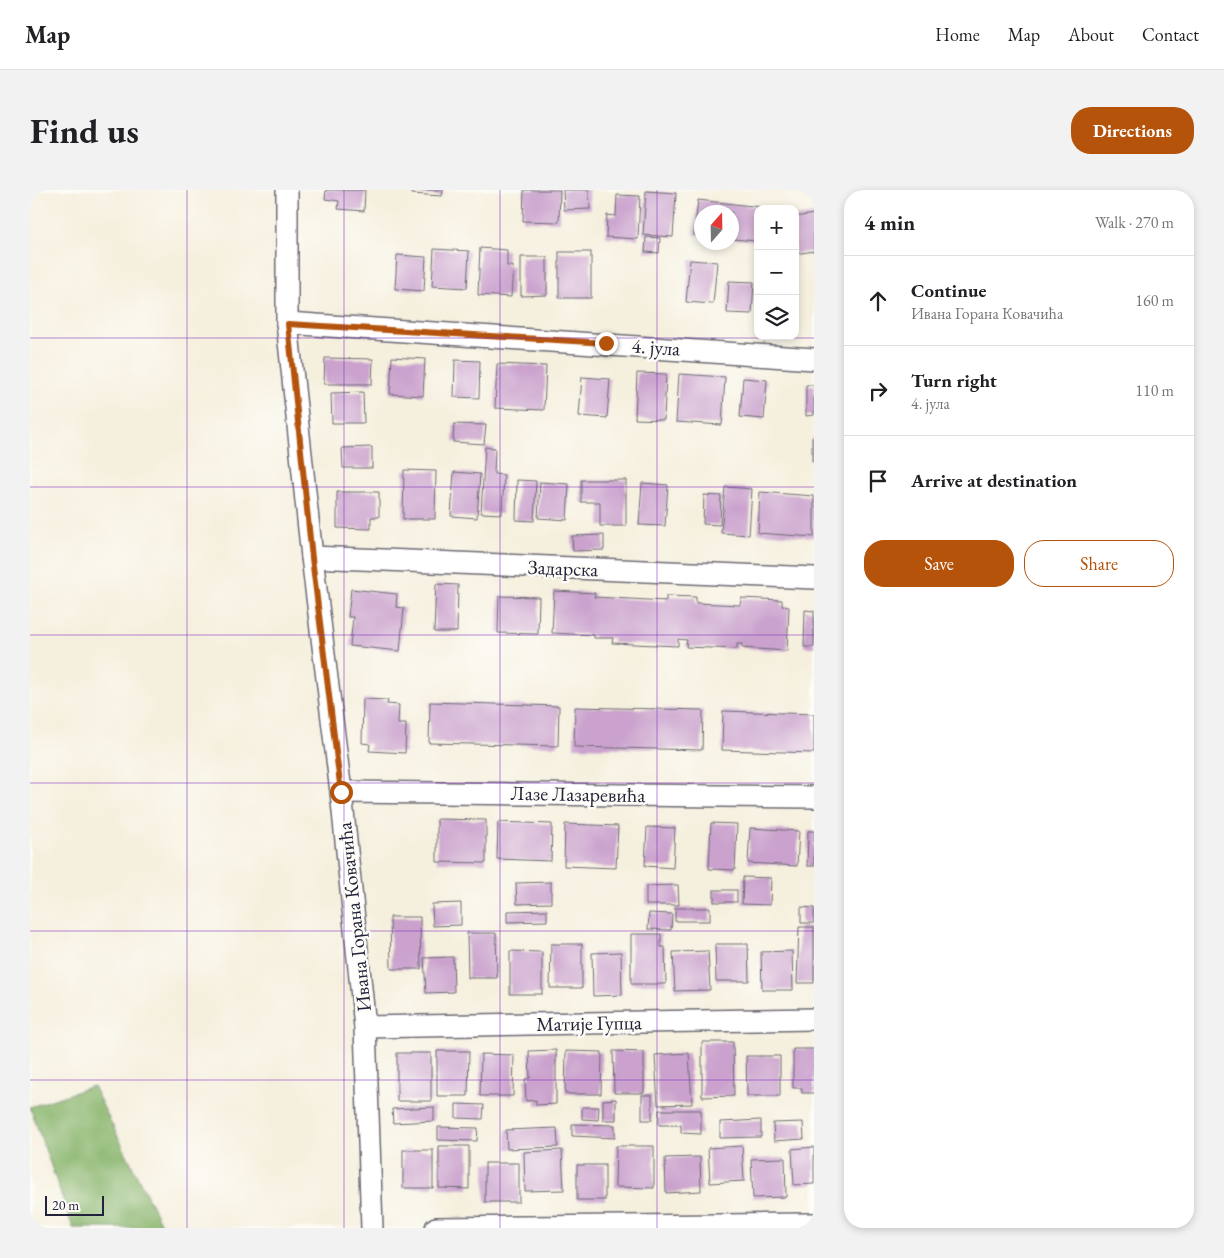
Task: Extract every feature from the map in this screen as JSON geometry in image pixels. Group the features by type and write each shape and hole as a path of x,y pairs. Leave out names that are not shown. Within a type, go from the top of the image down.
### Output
{"street":[{"name":"Ивана Горана Ковачића","path":"287,190 288,324 312,558 341,792 365,1027 372,1228"},
{"name":"4. јула","path":"288,324 814,359"},
{"name":"Задарска","path":"312,558 814,578"},
{"name":"Лазе Лазаревића","path":"341,792 814,797"},
{"name":"Матије Гупца","path":"365,1027 814,1019"},
{"path":"436,1228 814,1224"}],"green space":[{"path":"93,1086 163,1228 73,1228 30,1107"}],"building":[{"path":"326,190 365,190 364,211 338,209 339,201 325,199"},
{"path":"412,190 443,190 442,196 412,194"},
{"path":"524,190 560,190 559,222 523,221"},
{"path":"563,190 589,190 590,209 564,210"},
{"path":"646,191 676,193 673,237 643,235"},
{"path":"617,195 640,196 638,239 606,237 607,215 616,216"},
{"path":"698,200 754,206 754,241 739,240 739,205 697,205"},
{"path":"814,214 814,251 799,253 799,216"},
{"path":"646,237 660,238 659,253 645,252"},
{"path":"480,248 507,250 507,266 513,266 511,297 478,295"},
{"path":"434,249 469,251 467,288 432,286"},
{"path":"559,252 591,252 591,298 559,298"},
{"path":"397,255 426,257 424,291 395,289"},
{"path":"521,257 547,257 547,295 521,296"},
{"path":"690,260 717,262 713,304 686,302"},
{"path":"729,281 754,282 752,314 727,313"},
{"path":"392,357 425,359 423,396 390,394"},
{"path":"325,358 373,359 372,384 324,384"},
{"path":"455,360 480,361 479,398 454,397"},
{"path":"497,364 546,366 544,410 495,408"},
{"path":"637,373 666,374 664,420 635,419"},
{"path":"679,374 725,377 722,425 676,422"},
{"path":"582,377 610,379 607,418 579,416"},
{"path":"743,378 767,380 764,419 740,417"},
{"path":"806,385 814,385 814,415 806,416"},
{"path":"363,392 364,423 332,423 331,393"},
{"path":"454,424 486,425 484,444 453,442"},
{"path":"812,438 814,438 814,461 812,461"},
{"path":"372,447 372,468 343,468 342,448"},
{"path":"485,447 495,448 494,474 504,475 502,514 481,513"},
{"path":"404,470 436,471 435,519 403,519"},
{"path":"454,472 480,474 477,518 451,516"},
{"path":"517,480 536,481 534,521 516,520"},
{"path":"581,480 626,480 626,526 600,526 600,502 581,502"},
{"path":"540,482 569,484 567,520 538,518"},
{"path":"642,483 668,485 665,526 639,525"},
{"path":"725,487 752,489 749,535 721,533"},
{"path":"337,492 379,492 379,517 371,517 371,529 337,528"},
{"path":"760,492 814,496 814,537 758,533"},
{"path":"704,495 721,496 720,525 703,524"},
{"path":"604,535 604,550 573,551 572,536"},
{"path":"436,584 458,585 457,632 434,632"},
{"path":"351,589 397,594 396,607 404,608 400,651 350,646 353,617 348,617"},
{"path":"554,591 595,593 594,597 666,601 666,596 696,597 696,603 740,605 741,598 782,600 782,606 789,607 787,651 742,648 742,644 737,644 737,649 686,647 687,640 678,639 678,646 612,643 613,638 594,638 594,635 552,633"},
{"path":"499,596 539,597 538,634 498,633"},
{"path":"805,610 814,611 814,647 804,647"},
{"path":"363,699 388,700 387,704 399,705 398,724 406,724 405,753 369,751 370,744 362,743"},
{"path":"430,702 559,706 558,746 429,743"},
{"path":"575,707 703,710 702,750 574,747"},
{"path":"723,711 814,714 814,753 722,750"},
{"path":"437,819 486,820 486,863 437,862"},
{"path":"498,822 552,824 551,861 497,859"},
{"path":"711,823 737,824 735,870 709,869"},
{"path":"565,824 618,826 616,868 564,866"},
{"path":"647,827 675,828 673,868 645,866"},
{"path":"750,828 799,831 797,866 748,863"},
{"path":"808,831 814,831 814,866 807,866"},
{"path":"743,877 771,878 770,905 742,904"},
{"path":"551,882 551,903 517,904 516,883"},
{"path":"678,885 679,905 646,905 646,886"},
{"path":"714,890 737,890 737,902 714,902"},
{"path":"461,903 461,925 433,926 432,904"},
{"path":"801,907 814,908 814,923 801,923"},
{"path":"675,908 710,908 710,921 675,921"},
{"path":"547,910 547,921 507,922 507,911"},
{"path":"649,913 672,914 671,930 648,929"},
{"path":"390,917 420,917 421,969 391,969"},
{"path":"799,927 814,927 814,983 797,983"},
{"path":"467,933 496,933 497,978 468,978"},
{"path":"631,934 661,934 661,947 665,947 666,984 631,984"},
{"path":"551,944 582,944 582,988 550,988"},
{"path":"715,944 748,944 749,981 716,981"},
{"path":"510,951 542,952 542,994 510,994"},
{"path":"708,951 710,990 675,991 673,952"},
{"path":"792,951 793,990 762,990 761,952"},
{"path":"621,952 622,995 593,996 592,953"},
{"path":"453,957 454,992 426,993 424,958"},
{"path":"702,1042 733,1042 734,1096 702,1097"},
{"path":"793,1049 814,1049 814,1093 802,1093 802,1088 793,1088"},
{"path":"556,1050 556,1104 536,1105 536,1100 526,1101 525,1079 530,1078 529,1051"},
{"path":"437,1051 469,1051 468,1096 437,1096"},
{"path":"566,1051 602,1052 601,1094 565,1094"},
{"path":"613,1051 644,1052 644,1093 614,1093"},
{"path":"397,1053 431,1053 431,1101 397,1101"},
{"path":"689,1053 692,1104 658,1105 655,1055"},
{"path":"481,1054 514,1055 513,1096 480,1096"},
{"path":"746,1056 780,1056 780,1096 747,1096"},
{"path":"642,1095 652,1095 652,1120 642,1120"},
{"path":"616,1099 616,1120 603,1120 603,1100"},
{"path":"456,1104 484,1105 483,1119 456,1118"},
{"path":"434,1107 434,1121 393,1123 392,1109"},
{"path":"582,1107 599,1107 598,1120 582,1119"},
{"path":"659,1110 701,1110 701,1134 681,1133 681,1125 659,1125"},
{"path":"761,1120 761,1137 720,1138 720,1122"},
{"path":"803,1122 804,1139 774,1141 773,1123"},
{"path":"572,1124 615,1125 615,1138 572,1136"},
{"path":"438,1127 478,1128 477,1141 438,1140"},
{"path":"557,1128 558,1147 507,1149 506,1130"},
{"path":"439,1146 469,1146 469,1189 439,1188"},
{"path":"616,1146 654,1146 654,1188 615,1187"},
{"path":"742,1146 744,1181 710,1183 708,1148"},
{"path":"814,1147 814,1184 794,1185 792,1149"},
{"path":"403,1150 433,1150 433,1188 403,1188"},
{"path":"562,1150 564,1190 525,1191 524,1152"},
{"path":"700,1157 701,1191 666,1193 665,1158"},
{"path":"785,1158 786,1197 753,1198 751,1159"},
{"path":"485,1163 519,1163 519,1202 485,1202"},
{"path":"577,1165 605,1165 605,1200 577,1200"}],"route":[{"path":"341,792 312,558 288,324 606,343"}]}
